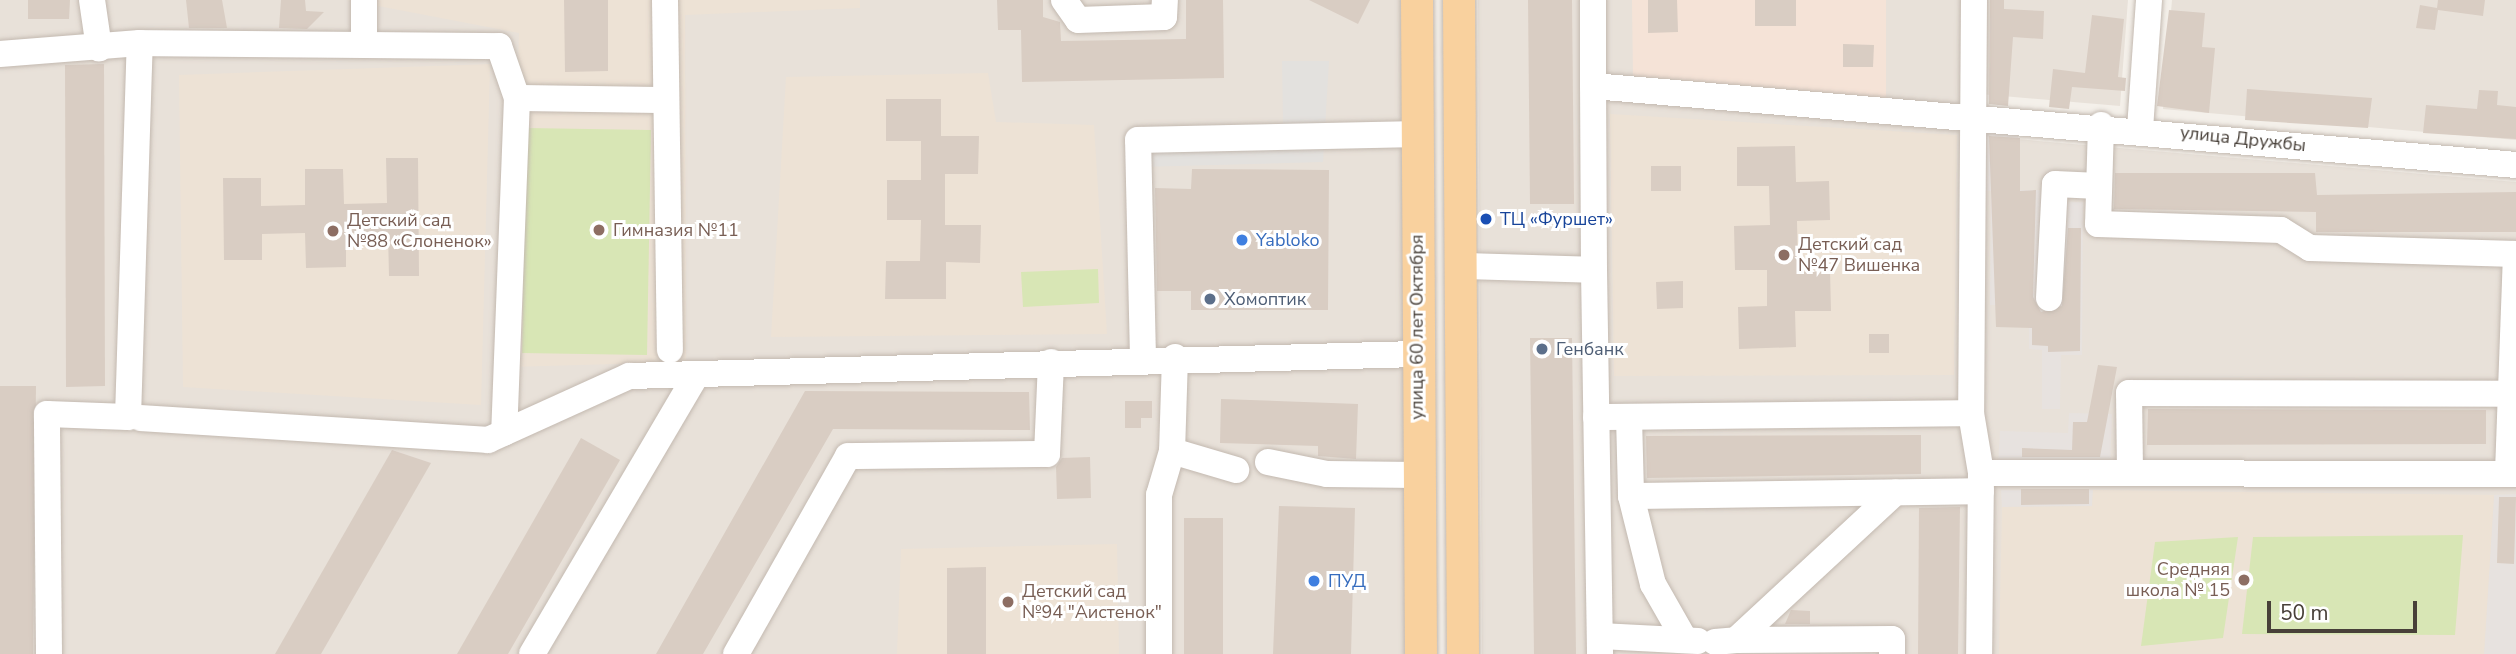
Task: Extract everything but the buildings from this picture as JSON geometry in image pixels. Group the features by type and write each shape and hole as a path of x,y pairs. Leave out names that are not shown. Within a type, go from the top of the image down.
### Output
{"main road":[{"name":"улица 60 лет Октября","path":"1417,0 1416,354 1421,654"},
{"path":"1459,0 1463,654"}],"street":[{"path":"92,0 99,48"},
{"path":"363,45 364,0"},
{"path":"665,0 663,100 670,350"},
{"path":"1064,0 1078,20 1164,17 1165,0"},
{"path":"1592,0 1600,645 1685,640 1723,645 1892,639 1892,654"},
{"path":"1974,0 1970,114 1971,413 1981,482 1979,654"},
{"path":"2140,129 2149,0"},
{"path":"49,654 47,414 128,417 139,43"},
{"path":"0,54 139,43 499,46 517,99 504,433"},
{"name":"улица Дружбы","path":"1593,86 2101,125 2516,165"},
{"path":"517,99 663,100"},
{"path":"1631,496 1895,493 1981,482 2130,472 2512,474 2511,394 2516,254 2310,248 2281,230 2098,224 2101,125"},
{"path":"1143,358 1138,140 1418,134"},
{"path":"2049,298 2055,184 2099,186"},
{"path":"1462,266 1594,270"},
{"path":"141,418 488,440 629,376 695,377 1175,357 1416,354"},
{"path":"1159,654 1159,495 1172,450 1175,357"},
{"path":"736,654 848,456 1047,454 1051,362"},
{"path":"532,654 695,377"},
{"path":"2130,472 2129,393 2511,394"},
{"path":"1596,417 1971,413"},
{"path":"1629,417 1631,496 1653,584 1685,640"},
{"path":"1172,450 1236,470"},
{"path":"1268,462 1327,474 1417,475"},
{"path":"1723,645 1895,493"}],"shaded area":[{"path":"0,0 1409,0 1411,654 0,654"},
{"name":"Гимназия №11","path":"347,0 860,0 860,8 685,15 686,362 509,367 519,33"},
{"path":"1478,0 2128,0 2120,106 1968,93 1950,116 1969,135 2516,182 2516,654 1482,654"},
{"path":"1632,0 1886,0 1886,98 1633,76"},
{"path":"2172,0 2516,0 2516,140 2163,109"},
{"path":"1282,61 1329,61 1323,162 1139,167 1138,127 1283,124"},
{"name":"Детский сад №88 «Слоненок»","path":"490,64 481,405 183,387 179,75"},
{"path":"988,73 996,122 1094,125 1107,334 771,337 786,77"},
{"name":"Детский сад №47 Вишенка","path":"1610,114 1957,135 1954,375 1614,376"},
{"path":"1982,129 2018,129 2018,190 2040,190 2041,202 2083,202 2082,355 2061,355 2060,409 2042,409 2042,350 2029,349 2029,305 1990,305 1991,191 1981,190"},
{"path":"2069,413 2112,414 2110,469 1998,465 2000,431 2068,433"},
{"path":"2001,490 2093,490 2092,506 2002,507"},
{"name":"Средняя школа № 15","path":"2093,490 2494,495 2484,654 1999,654 2002,507 2092,506"},
{"path":"2516,494 2516,654 2484,654 2494,495"},
{"name":"Детский сад №94 \"Аистенок\"","path":"1117,544 1119,654 897,654 901,549"}],"green space":[{"path":"526,128 651,130 647,355 522,353"},
{"path":"1098,269 1099,303 1023,307 1021,272"},
{"path":"2463,535 2455,635 2242,634 2253,537"},
{"path":"2238,537 2223,638 2141,646 2155,542"}],"place":[{"name":"ТЦ «Фуршет»","path":"1486,219"},
{"name":"Гимназия №11","path":"599,230"},
{"name":"Детский сад №88 «Слоненок»","path":"333,231"},
{"name":"Yabloko","path":"1242,240"},
{"name":"Детский сад №47 Вишенка","path":"1784,255"},
{"name":"Хомоптик","path":"1210,299"},
{"name":"Генбанк","path":"1542,349"},
{"name":"Средняя школа № 15","path":"2244,580"},
{"name":"ПУД","path":"1314,581"},
{"name":"Детский сад №94 \"Аистенок\"","path":"1008,602"}]}
